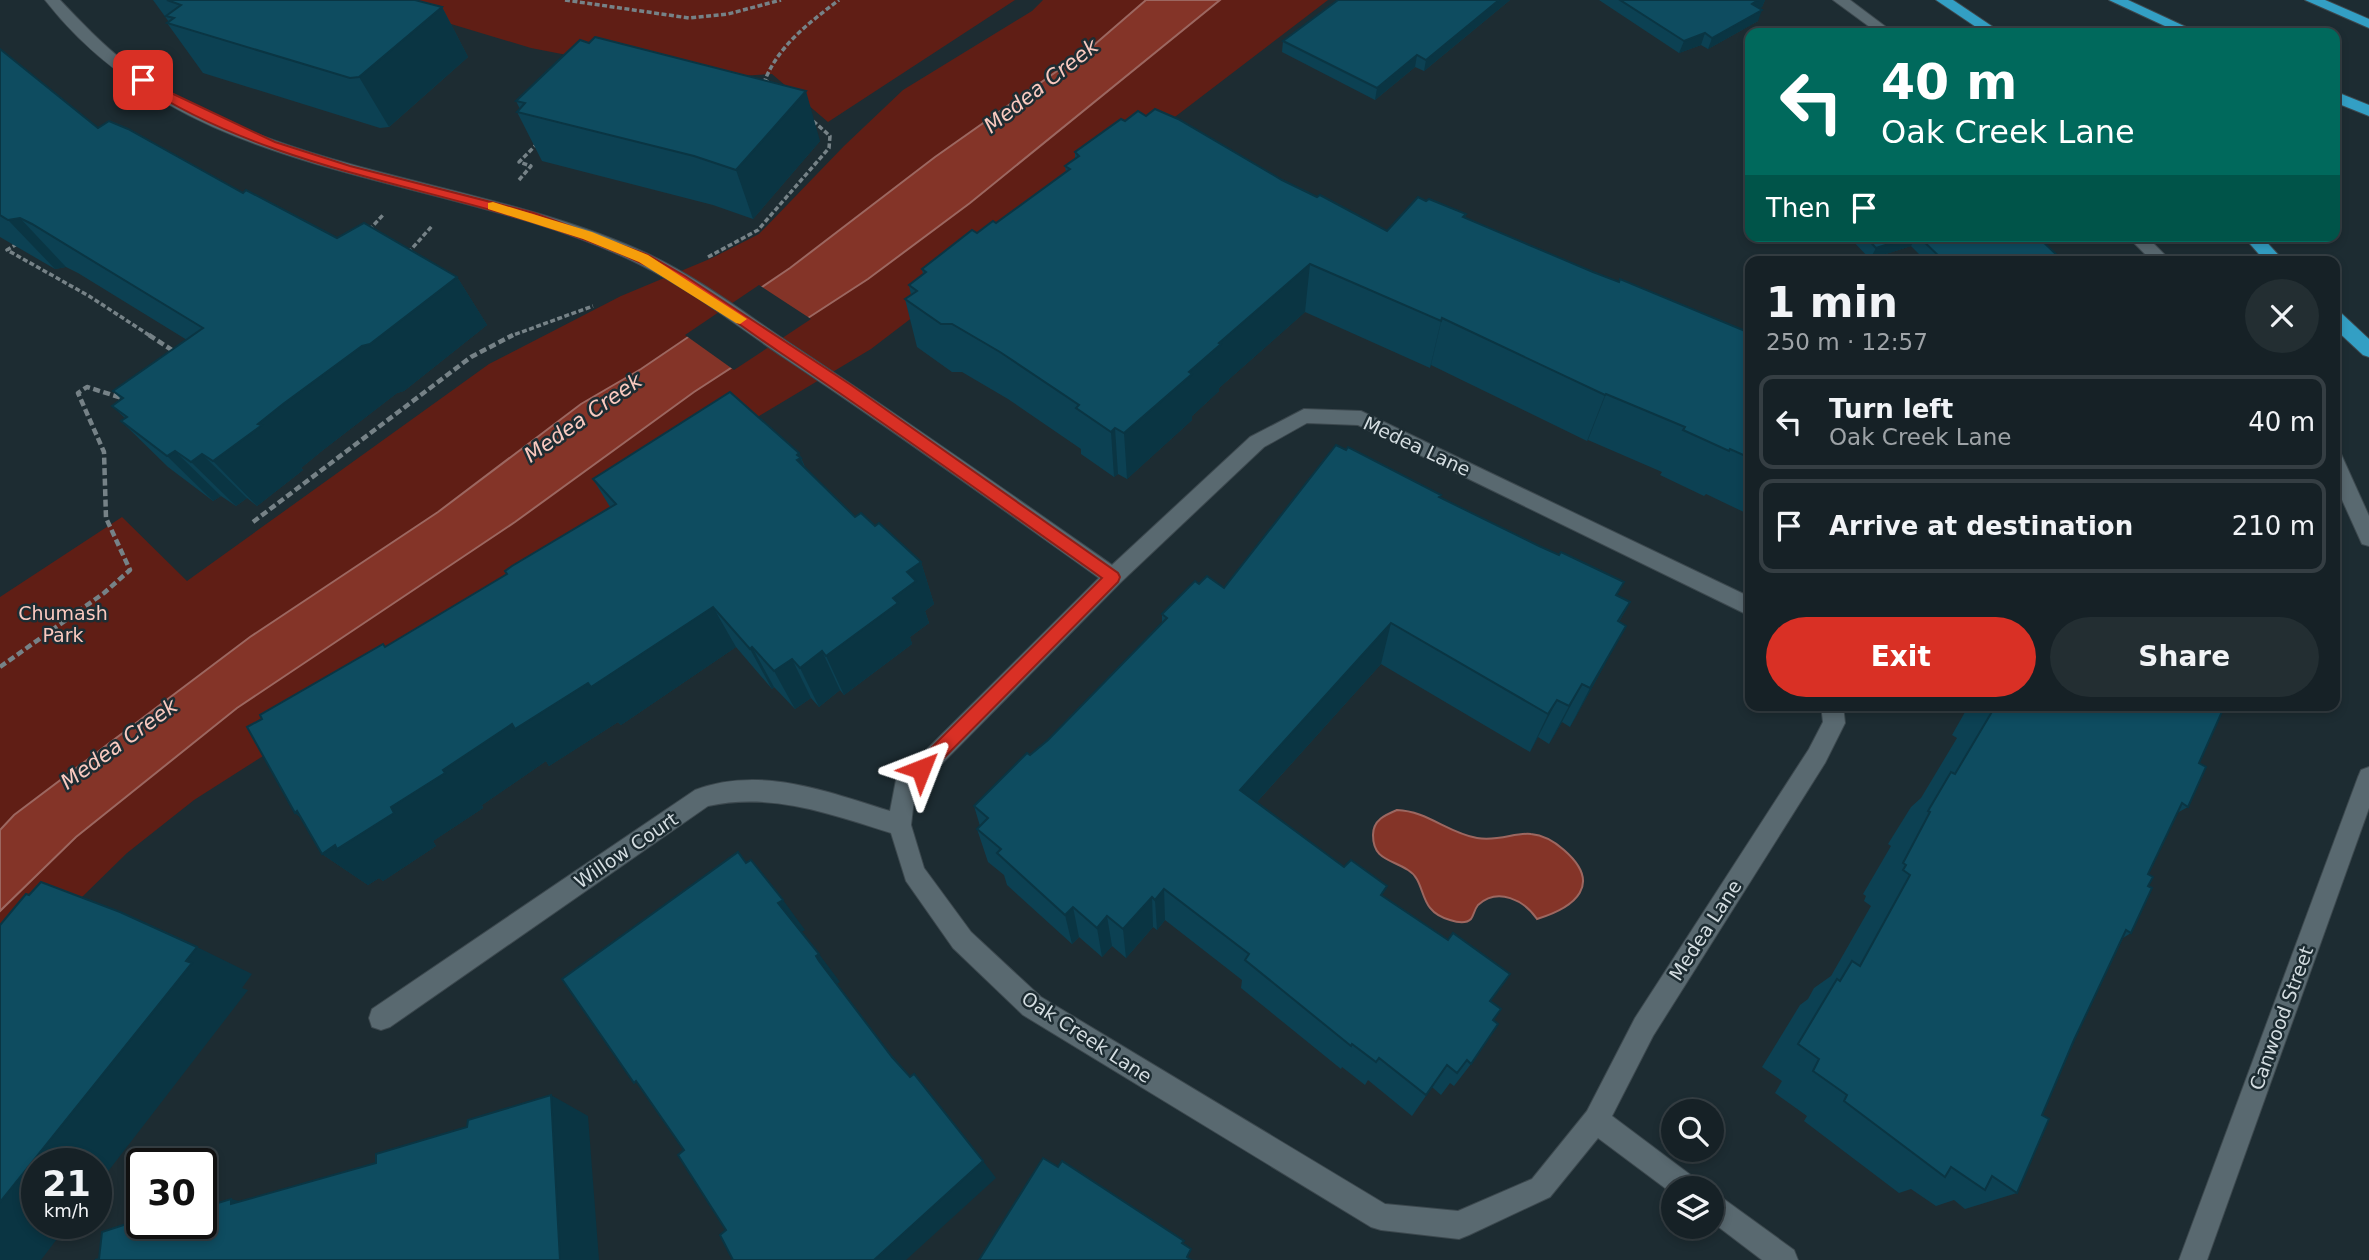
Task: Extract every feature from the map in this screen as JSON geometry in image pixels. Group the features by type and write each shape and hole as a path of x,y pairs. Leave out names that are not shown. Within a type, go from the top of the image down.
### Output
{"highway":[{"path":"1942,0 1987,28"},
{"path":"2116,0 2180,28"},
{"path":"2312,0 2369,21"},
{"path":"2340,99 2369,111"},
{"path":"2257,242 2271,256"},
{"path":"2340,323 2369,350"}],"street":[{"path":"52,0 85,35 122,67 163,93 259,139 347,169 495,207 587,236 644,259 680,279 846,389 1113,577"},
{"path":"1840,0 1880,28"},
{"path":"2142,242 2157,256"},
{"name":"Medea Lane","path":"1113,577 1257,442 1304,416 1361,418 1745,605"},
{"path":"2340,473 2369,538"},
{"name":"Oak Creek Lane","path":"1113,577 904,787 900,825 914,873 962,940 1032,1006 1381,1217 1459,1225 1541,1188 1596,1120"},
{"name":"Medea Lane","path":"1596,1120 1644,1027 1817,756 1834,723 1833,711"},
{"name":"Canwood Street","path":"2193,1260 2369,777"},
{"name":"Willow Court","path":"381,1018 703,797 726,790 791,792 900,825"},
{"path":"1596,1120 1671,1176"},
{"path":"1724,1215 1784,1260"}],"path":[{"path":"565,0 689,18 728,14 781,0"},
{"path":"774,88 765,80 767,73 790,42 839,0"},
{"path":"706,258 758,230 828,148 830,135 811,119"},
{"path":"495,207 531,166 519,162 538,143"},
{"path":"367,232 383,215"},
{"path":"404,257 432,226"},
{"path":"26,238 7,250 89,296 179,355"},
{"path":"253,522 471,357 508,337 593,306"},
{"path":"0,667 104,593 130,570 106,518 104,452 78,393 87,387 124,398"}],"green space":[{"path":"380,0 1015,0 828,122 772,74 690,79 531,48 388,5"},
{"name":"Chumash Park","path":"1043,0 1328,0 871,349 619,500 514,596 194,800 127,853 39,939 0,984 0,597 122,517 187,581 489,364 621,296 712,258 759,234 844,146 903,90 1032,11"}],"water":[{"name":"Medea Creek","path":"1146,0 1220,0 970,203 868,279 694,392 515,522 237,708 76,837 0,911 0,830 14,815 250,637 438,512 581,404 641,369 790,268 935,157 1094,45"},
{"path":"1397,810 1418,814 1456,832 1477,838 1492,839 1525,834 1544,837 1576,862 1582,873 1580,893 1563,908 1537,919 1518,901 1502,897 1494,897 1478,905 1471,919 1466,922 1439,916 1427,903 1414,875 1384,858 1376,849 1373,835 1375,825 1384,816"}],"pier":[{"path":"759,285 811,319 734,370 685,335"}],"building":[{"path":"167,0 415,0 442,7 359,77 350,78 167,23 174,18 166,16 181,5"},
{"path":"1338,0 1499,0 1426,60 1417,55 1377,88 1283,41"},
{"path":"1620,0 1758,0 1752,4 1762,10 1712,38 1705,33 1684,41"},
{"path":"595,37 806,91 736,170 694,156 517,112 525,103 516,101 580,40 589,43"},
{"path":"0,49 98,128 109,121 128,129 243,193 246,190 337,238 364,223 457,277 370,344 362,346 283,404 258,424 262,425 213,461 202,454 191,462 175,451 167,456 121,421 127,417 112,406 123,398 113,391 203,328 32,224 20,218 8,220 0,215"},
{"path":"1155,109 1178,119 1282,180 1317,197 1320,195 1387,231 1418,197 1426,201 1429,199 1466,214 1463,217 1593,272 1619,282 1620,279 1745,331 1745,456 1683,430 1685,427 1605,395 1442,318 1441,321 1310,264 1219,343 1221,344 1189,372 1192,374 1124,433 1115,428 1111,432 1076,408 1079,405 1000,352 952,324 941,324 905,299 917,291 909,285 926,272 922,269 972,230 977,233 993,221 996,223 1070,169 1065,166 1079,156 1075,152 1121,119 1125,121 1138,111 1146,116"},
{"path":"1870,242 1895,242 1876,248"},
{"path":"1924,242 2043,242 2058,256 1939,256"},
{"path":"730,392 799,453 797,455 801,458 797,460 855,517 861,513 875,526 879,523 921,562 907,572 916,581 893,598 898,603 826,656 822,651 800,668 792,659 774,671 752,647 750,649 713,607 591,687 588,683 515,729 512,724 443,770 445,773 391,807 394,813 337,849 335,845 322,854 297,811 295,813 247,727 262,719 260,715 383,644 385,647 507,574 505,571 512,566 616,504 593,479"},
{"path":"1336,445 1346,450 1348,447 1441,495 1439,497 1539,546 1559,555 1561,552 1624,582 1616,595 1630,602 1618,621 1626,626 1590,688 1582,684 1569,706 1557,700 1548,714 1391,623 1240,790 1344,867 1351,860 1387,886 1381,895 1448,940 1453,933 1510,974 1490,1001 1501,1009 1493,1020 1498,1024 1471,1064 1467,1060 1457,1073 1447,1065 1426,1095 1379,1058 1376,1062 1352,1044 1351,1046 1245,960 1249,954 1164,889 1155,900 1152,897 1123,929 1107,916 1097,928 1073,907 1065,915 997,853 1001,849 977,829 988,818 974,806 1027,753 1030,755 1048,740 1167,618 1162,614 1195,581 1199,584 1207,576 1224,588"},
{"path":"1992,711 2222,711 2199,763 2206,767 2188,807 2182,803 2148,874 2153,877 2148,886 2152,888 2131,933 2126,930 2042,1115 2049,1119 2017,1193 1992,1176 1985,1190 1951,1167 1945,1177 1844,1101 1847,1095 1813,1071 1819,1059 1798,1044 1837,979 1840,981 1852,961 1860,966 1910,875 1903,870 1906,865 1903,863 1930,812 1928,811 1951,772 1955,774"},
{"path":"738,852 746,863 751,860 783,900 778,903 819,954 816,956 819,961 892,1057 910,1077 914,1074 983,1161 874,1260 733,1260 720,1235 726,1230 678,1155 684,1150 562,979"},
{"path":"41,882 120,912 197,947 186,961 192,963 43,1148 21,1148 21,1176 0,1202 0,925 26,894 29,895"},
{"path":"551,1095 560,1260 95,1260 99,1259 101,1239 112,1239 112,1229 126,1224 126,1239 217,1239 217,1203 231,1199 231,1204 376,1163 376,1154 467,1127 468,1120"},
{"path":"1043,1158 1058,1167 1062,1161 1184,1241 1182,1243 1191,1249 1187,1257 1191,1260 979,1260"}],"slow traffic":[{"path":"493,206 587,236 644,259 740,319"}],"route":[{"path":"143,80 163,93 271,144 347,169 530,216 644,259 680,279 846,389 1113,577 921,769"}]}
